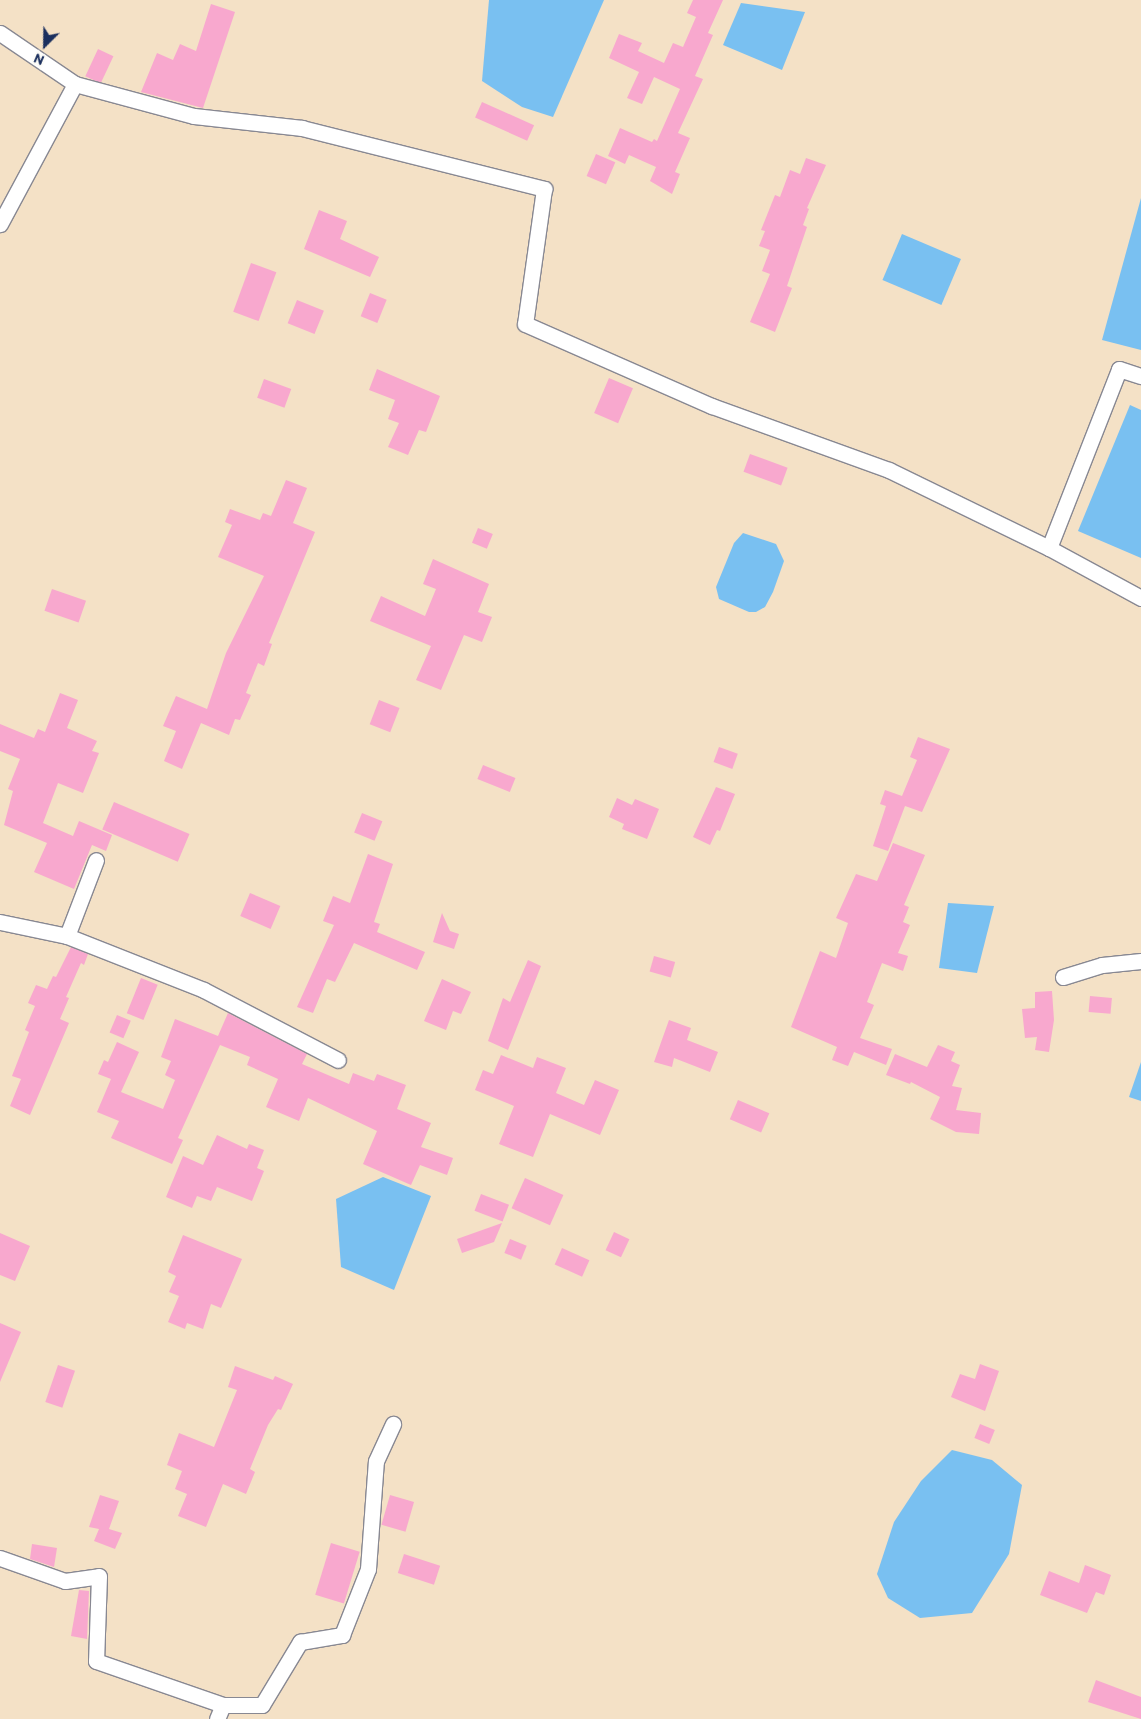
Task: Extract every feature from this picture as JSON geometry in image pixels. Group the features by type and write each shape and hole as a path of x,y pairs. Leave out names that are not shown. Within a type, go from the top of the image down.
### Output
{"street":[{"path":"0,34 75,84 194,116 302,128 544,190 525,324 712,406 888,470 1049,548 1141,598"},
{"path":"0,224 75,84"},
{"path":"1049,548 1119,369 1141,376"},
{"path":"67,936 96,860"},
{"path":"0,922 67,936 204,990 338,1060"},
{"path":"1064,977 1102,965 1141,961"},
{"path":"0,1558 65,1581 99,1576 96,1661 220,1712 262,1705 300,1642 342,1635 368,1569 376,1461 393,1424"}],"water":[{"path":"489,0 604,0 553,117 522,107 482,81"},
{"path":"741,3 805,12 782,70 723,45"},
{"path":"1141,198 1141,350 1102,340"},
{"path":"902,234 961,259 941,305 882,280"},
{"path":"1130,405 1141,410 1141,558 1078,531"},
{"path":"743,533 776,544 784,561 773,592 765,607 756,612 749,612 719,599 716,587 734,543"},
{"path":"948,903 994,906 977,973 939,968"},
{"path":"1141,1062 1141,1101 1129,1097"},
{"path":"383,1177 431,1196 394,1290 341,1267 336,1199"},
{"path":"952,1450 992,1460 1022,1485 1009,1554 972,1613 920,1618 888,1598 877,1574 894,1522 921,1481"}],"building":[{"path":"693,0 723,0 708,33 713,35 695,76 703,79 678,133 690,138 675,172 680,174 672,194 650,181 656,167 629,155 625,164 608,156 620,128 652,142 654,139 657,141 680,89 654,77 642,104 627,98 639,72 609,58 619,34 642,43 638,51 664,63 673,43 683,47 696,17 687,13"},
{"path":"211,4 235,12 203,108 141,92 157,53 173,60 180,44 196,51"},
{"path":"98,49 113,56 101,83 85,76"},
{"path":"482,102 534,125 527,141 475,118"},
{"path":"596,154 615,162 606,184 587,176"},
{"path":"806,158 826,165 807,208 809,209 803,225 807,227 787,286 792,288 775,332 750,322 770,274 762,271 770,250 759,246 765,231 761,230 775,195 780,197 790,170 800,174"},
{"path":"319,210 347,221 340,239 379,257 370,277 304,249"},
{"path":"251,263 276,272 259,321 233,312"},
{"path":"370,293 387,300 377,323 361,316"},
{"path":"297,300 324,311 315,334 288,323"},
{"path":"377,369 440,396 426,432 419,430 408,455 388,447 399,423 388,419 395,400 369,390"},
{"path":"609,378 633,388 618,423 594,413"},
{"path":"264,379 291,389 284,408 257,398"},
{"path":"750,454 788,468 781,486 744,472"},
{"path":"286,480 307,488 293,523 315,532 269,643 272,644 264,666 258,663 246,693 251,695 240,720 235,719 229,735 201,723 182,769 164,761 176,731 163,726 176,696 207,709 226,653 264,576 218,557 232,525 225,522 230,509 260,520 263,513 271,516"},
{"path":"478,528 493,534 487,549 472,543"},
{"path":"433,559 489,584 478,612 492,617 482,642 464,635 441,690 416,680 431,646 370,621 381,596 425,616 436,589 423,584"},
{"path":"52,589 86,601 79,622 45,611"},
{"path":"60,693 78,700 67,728 97,741 92,751 99,753 83,793 58,783 43,823 73,836 79,821 112,835 106,851 92,845 74,889 34,872 47,843 4,825 13,791 8,789 20,759 0,751 0,724 34,738 38,729 45,732"},
{"path":"379,700 400,708 390,732 370,724"},
{"path":"918,737 950,749 922,812 905,806 888,851 873,846 886,806 880,804 885,790 902,796 917,760 910,757"},
{"path":"719,747 738,754 732,769 714,762"},
{"path":"483,765 515,778 510,792 477,779"},
{"path":"716,787 735,794 720,831 717,830 710,845 693,837"},
{"path":"617,798 632,805 635,799 659,809 647,839 622,829 624,824 609,817"},
{"path":"114,802 189,834 178,862 102,830"},
{"path":"362,813 382,821 375,841 354,832"},
{"path":"893,843 925,855 904,905 909,907 903,922 910,925 898,953 908,956 903,971 882,963 867,1002 874,1005 860,1038 892,1049 886,1065 854,1052 848,1066 832,1060 837,1047 791,1027 820,951 836,958 848,923 836,918 856,874 877,881"},
{"path":"368,854 393,864 374,922 380,924 377,932 425,952 417,970 354,943 335,982 327,979 313,1013 297,1007 334,925 323,921 333,896 350,903"},
{"path":"250,893 280,906 271,929 240,916"},
{"path":"442,913 450,931 459,934 454,949 433,942"},
{"path":"71,947 88,954 84,965 81,963 66,997 69,998 60,1019 69,1023 30,1115 10,1106 21,1079 12,1076 29,1032 25,1030 35,1006 28,1003 36,985 47,989 53,976 56,977"},
{"path":"654,956 675,962 671,977 650,971"},
{"path":"528,960 541,966 508,1050 488,1041 503,998 510,1002"},
{"path":"141,978 158,985 143,1020 127,1013"},
{"path":"442,979 471,992 461,1014 453,1011 446,1030 424,1021"},
{"path":"1052,991 1054,1020 1049,1052 1035,1050 1037,1037 1025,1038 1022,1009 1035,1008 1035,992"},
{"path":"1090,996 1112,998 1111,1014 1089,1012"},
{"path":"228,1013 307,1054 302,1064 349,1084 353,1073 374,1081 377,1074 406,1085 397,1109 431,1123 421,1147 453,1158 447,1175 420,1165 411,1185 363,1164 377,1131 308,1098 299,1121 266,1107 278,1079 247,1065 250,1057 220,1045 178,1138 183,1140 172,1164 111,1138 119,1121 97,1112 111,1079 98,1074 104,1060 108,1062 117,1042 139,1052 121,1092 163,1109 175,1080 165,1075 171,1061 161,1057 175,1019 218,1036"},
{"path":"117,1015 131,1021 123,1038 110,1032"},
{"path":"669,1020 691,1028 687,1040 718,1052 710,1072 674,1058 672,1067 654,1062"},
{"path":"938,1045 955,1052 951,1061 960,1065 952,1086 962,1088 956,1110 981,1113 979,1134 956,1132 930,1119 940,1097 911,1082 910,1084 886,1075 895,1054 927,1067"},
{"path":"501,1055 533,1068 537,1057 566,1068 556,1093 584,1105 595,1080 619,1090 600,1135 550,1114 533,1157 499,1144 514,1106 475,1090 483,1070 493,1074"},
{"path":"738,1100 769,1113 761,1133 730,1119"},
{"path":"217,1135 247,1149 249,1144 264,1150 257,1168 264,1171 252,1201 217,1187 211,1201 197,1196 192,1208 166,1197 183,1156 203,1165"},
{"path":"525,1178 563,1195 550,1225 512,1208"},
{"path":"481,1194 509,1205 503,1222 475,1211"},
{"path":"502,1223 494,1242 462,1253 457,1239"},
{"path":"614,1232 629,1239 621,1257 606,1250"},
{"path":"0,1233 30,1246 15,1281 0,1275"},
{"path":"183,1235 242,1259 221,1308 211,1304 203,1329 187,1323 185,1329 168,1322 179,1296 169,1292 176,1276 168,1272"},
{"path":"510,1239 527,1246 521,1260 504,1253"},
{"path":"562,1248 589,1260 582,1277 555,1264"},
{"path":"0,1323 21,1332 0,1382"},
{"path":"980,1364 999,1371 985,1411 951,1397 960,1374 975,1379"},
{"path":"58,1365 75,1371 62,1408 45,1402"},
{"path":"235,1366 273,1380 275,1376 293,1384 281,1410 278,1409 268,1425 250,1469 255,1472 246,1494 223,1484 206,1527 178,1516 187,1494 175,1489 182,1471 167,1465 179,1433 214,1447 237,1390 228,1387"},
{"path":"980,1424 995,1430 989,1444 974,1438"},
{"path":"100,1495 119,1501 109,1529 122,1533 115,1549 94,1541 99,1529 89,1527"},
{"path":"390,1495 414,1502 405,1532 381,1525"},
{"path":"331,1543 360,1552 344,1603 315,1595"},
{"path":"32,1544 57,1548 54,1567 30,1559"},
{"path":"404,1554 440,1566 434,1585 398,1573"},
{"path":"1085,1565 1111,1575 1104,1595 1096,1592 1087,1613 1040,1595 1049,1571 1079,1583"},
{"path":"79,1590 89,1591 87,1639 71,1636"},
{"path":"1096,1680 1141,1697 1141,1719 1088,1702"}]}
